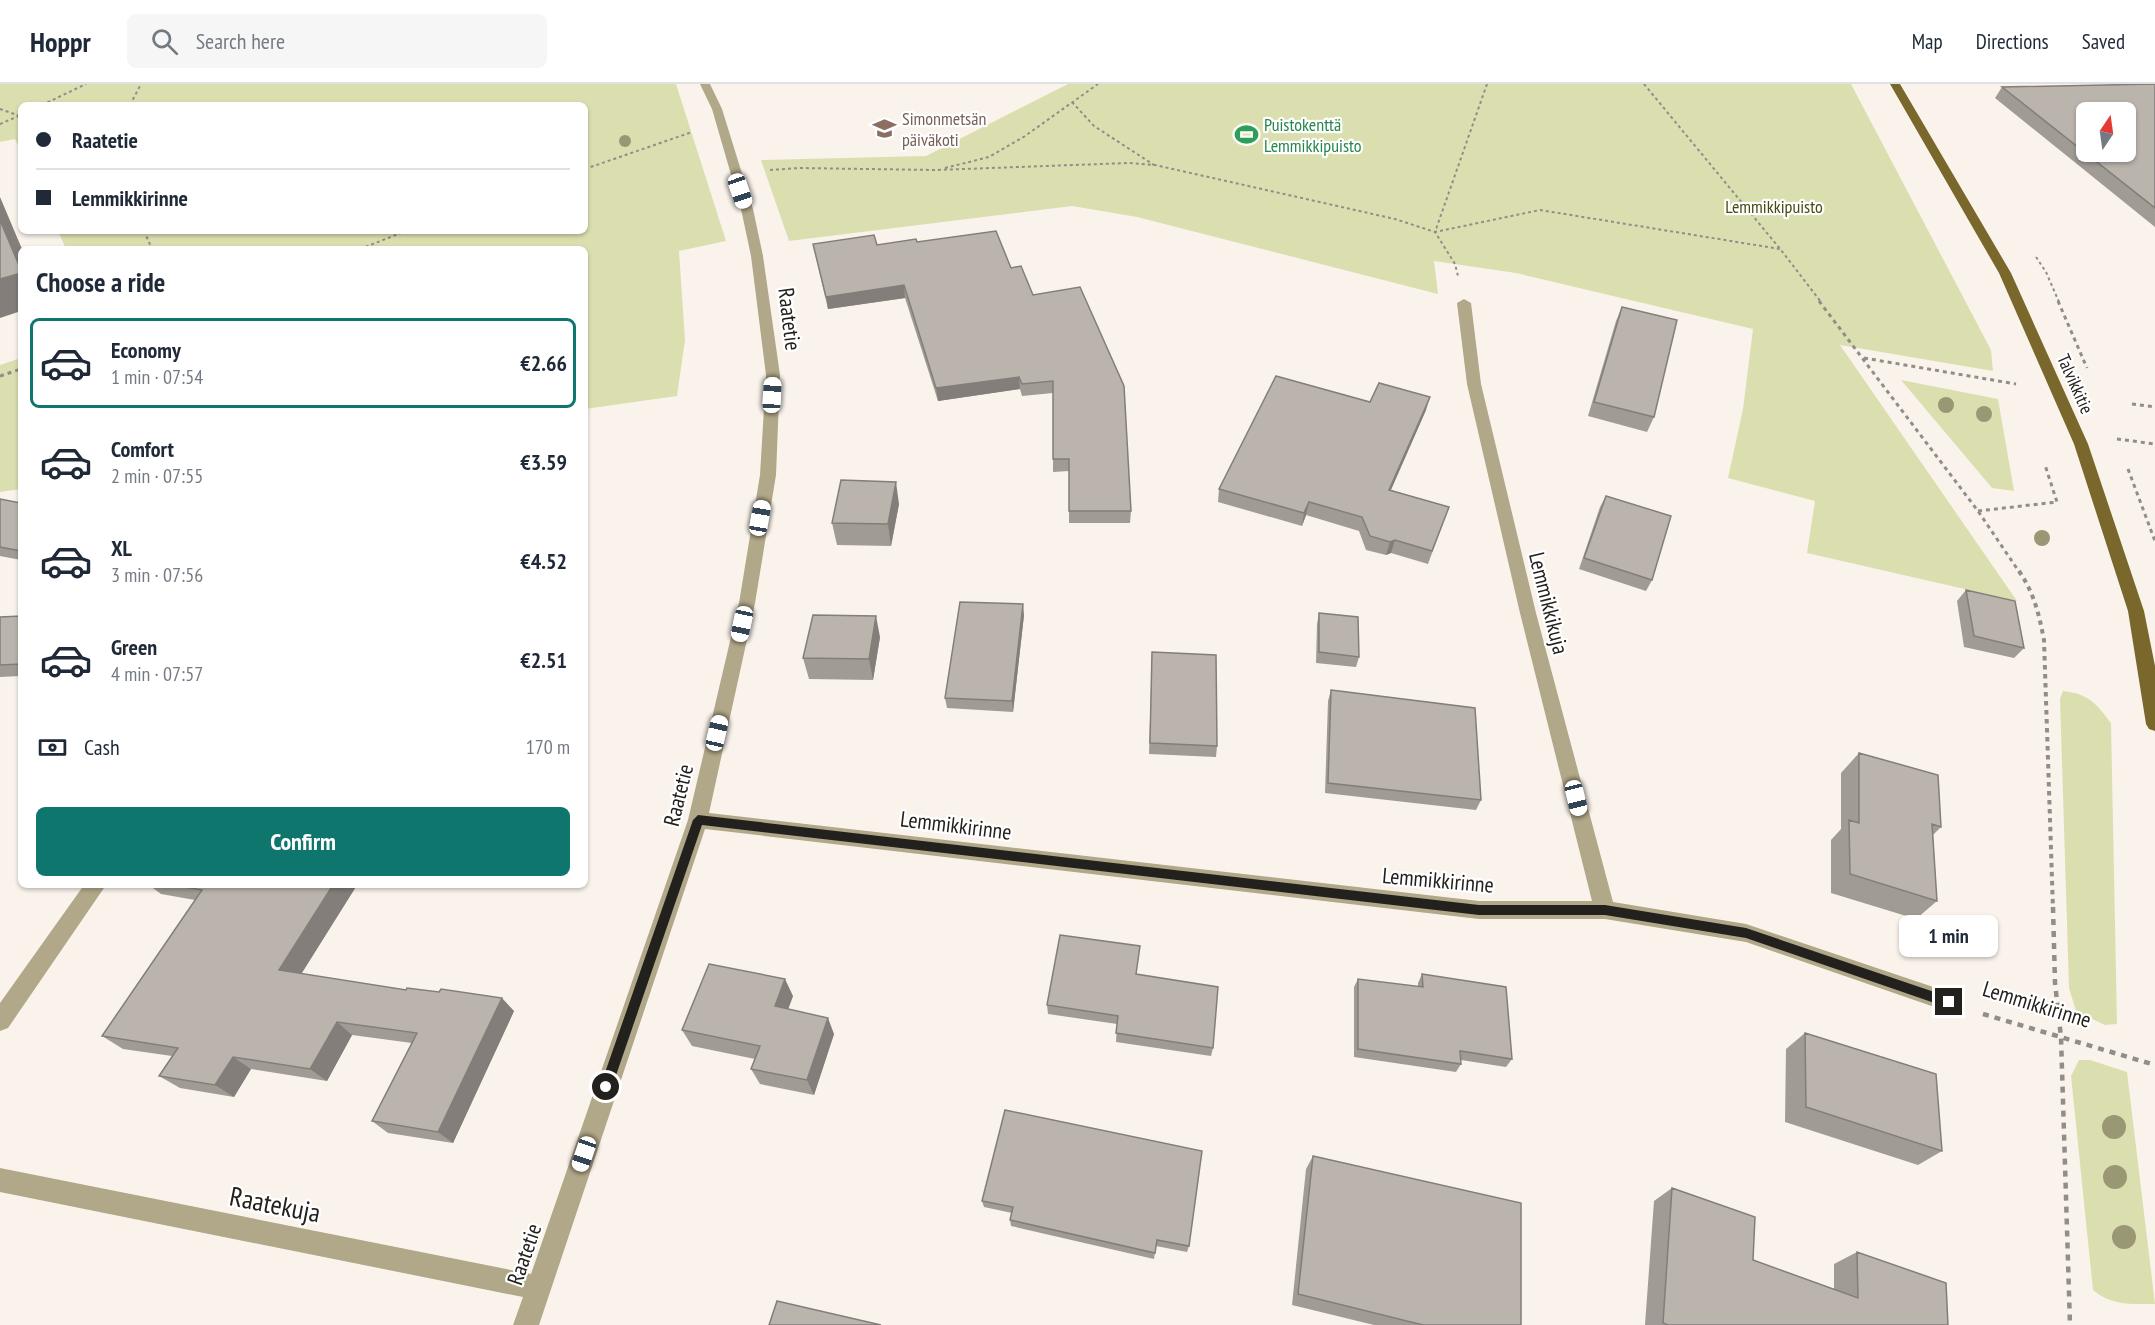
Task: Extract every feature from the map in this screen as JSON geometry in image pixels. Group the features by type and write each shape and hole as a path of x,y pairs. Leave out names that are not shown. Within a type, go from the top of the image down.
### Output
{"main road":[{"name":"Talvikkitie","path":"1896,84 2005,273 2080,444 2136,611 2155,724"}],"street":[{"name":"Raatetie","path":"526,1325 698,820 747,603 768,475 773,375 757,256 747,209 721,125 705,84"},
{"name":"Lemmikkikuja","path":"1464,303 1474,384 1528,613 1605,910"},
{"name":"Lemmikkirinne","path":"698,820 1479,910 1605,910 1746,933 1949,1002"},
{"path":"0,1021 94,888"},
{"name":"Raatekuja","path":"0,1180 538,1288"}],"path":[{"path":"48,102 86,84"},
{"path":"132,102 141,84"},
{"path":"936,170 989,157 1024,136 1098,84"},
{"path":"1435,232 1487,84"},
{"path":"1644,84 1781,249 1863,358 1978,512 2029,586 2038,609 2044,640 2055,983 2061,1037 2070,1325"},
{"path":"1072,102 1094,126 1155,165"},
{"path":"0,109 18,115"},
{"path":"0,124 18,117"},
{"path":"588,168 680,135 721,125"},
{"path":"734,173 799,168 936,170 1129,163 1155,165 1395,219 1435,232 1540,210 1781,249"},
{"path":"1435,232 1455,264 1464,303"},
{"path":"368,246 398,234"},
{"path":"1863,358 2019,384"},
{"path":"0,376 18,370"},
{"path":"2132,404 2155,407"},
{"path":"2117,439 2155,444"},
{"path":"1978,512 2057,502 2045,465"},
{"name":"Lemmikkirinne","path":"1949,1002 2155,1065"}],"green space":[{"path":"0,84 676,84 726,241 679,251 685,340 677,396 588,409 588,246 65,246 59,234 588,234 588,102 18,102 18,145 15,139 0,142"},
{"name":"Lemmikkipuisto","path":"1068,84 1851,84 1991,350 1993,371 1840,345 2017,601 1807,553 1815,501 1728,478 1743,409 1753,329 1516,273 1434,261 1438,294 1137,217 1072,206 789,241 761,160 926,156"},
{"path":"18,359 18,489 0,492 0,365"},
{"path":"1901,380 1998,399 2014,491 1992,488"},
{"path":"2063,691 2086,697 2101,710 2111,723 2117,1024 2105,1025 2076,1011 2069,988 2060,699"},
{"path":"2079,1060 2090,1060 2127,1072 2155,1304 2130,1304 2114,1301 2093,1290 2071,1076"}],"building":[{"path":"2155,84 2155,208 2097,162 2136,162 2136,102 2076,102 2076,146 2002,87"},
{"path":"0,220 18,263 18,274 0,279"},
{"path":"996,231 1011,268 1021,266 1033,295 1080,287 1124,386 1131,511 1069,511 1069,459 1053,459 1053,381 1022,384 1019,377 936,388 904,285 826,297 813,244 874,235 877,245"},
{"path":"1622,307 1677,320 1654,417 1594,402"},
{"path":"1276,376 1370,402 1379,383 1430,397 1389,490 1449,507 1432,551 1395,540 1390,542 1370,536 1362,517 1309,502 1304,513 1219,489"},
{"path":"841,480 896,482 888,524 832,523"},
{"path":"1606,496 1671,516 1652,580 1584,558"},
{"path":"0,499 18,502 18,550 0,547"},
{"path":"1966,590 2015,601 2024,648 1974,636"},
{"path":"960,602 1023,604 1012,701 945,698"},
{"path":"1319,613 1358,617 1359,657 1319,652"},
{"path":"813,615 876,616 869,659 803,658"},
{"path":"18,616 18,664 0,665 0,617"},
{"path":"1152,652 1216,655 1217,746 1150,743"},
{"path":"1331,690 1475,708 1481,800 1328,783"},
{"path":"1859,753 1938,775 1941,827 1932,824 1937,901 1850,874 1849,820 1859,823"},
{"path":"191,888 331,888 279,970 406,990 407,988 439,992 441,989 502,998 438,1132 372,1121 417,1033 337,1022 310,1069 233,1057 215,1085 159,1076 178,1048 102,1036 202,890"},
{"path":"1060,935 1140,946 1136,974 1218,987 1213,1048 1116,1033 1118,1016 1047,1005"},
{"path":"709,964 785,979 775,1006 828,1018 807,1080 751,1069 760,1046 682,1030"},
{"path":"1422,974 1506,987 1512,1059 1460,1051 1461,1064 1358,1049 1358,979 1423,987"},
{"path":"1805,1033 1936,1074 1942,1151 1806,1107"},
{"path":"1005,1110 1202,1151 1189,1246 1157,1240 1155,1253 1010,1220 1013,1207 982,1201"},
{"path":"1313,1156 1521,1203 1521,1325 1423,1325 1298,1294"},
{"path":"1672,1188 1755,1217 1753,1260 1858,1298 1857,1252 1946,1283 1948,1325 1668,1325 1663,1323"},
{"path":"777,1301 881,1325 769,1325"}],"place":[{"name":"Simonmetsän päiväkoti","path":"884,129"},
{"name":"Puistokenttä Lemmikkipuisto","path":"1246,135"}],"route":[{"path":"606,1087 698,820 1479,910 1605,910 1746,933 1949,1002"}]}
